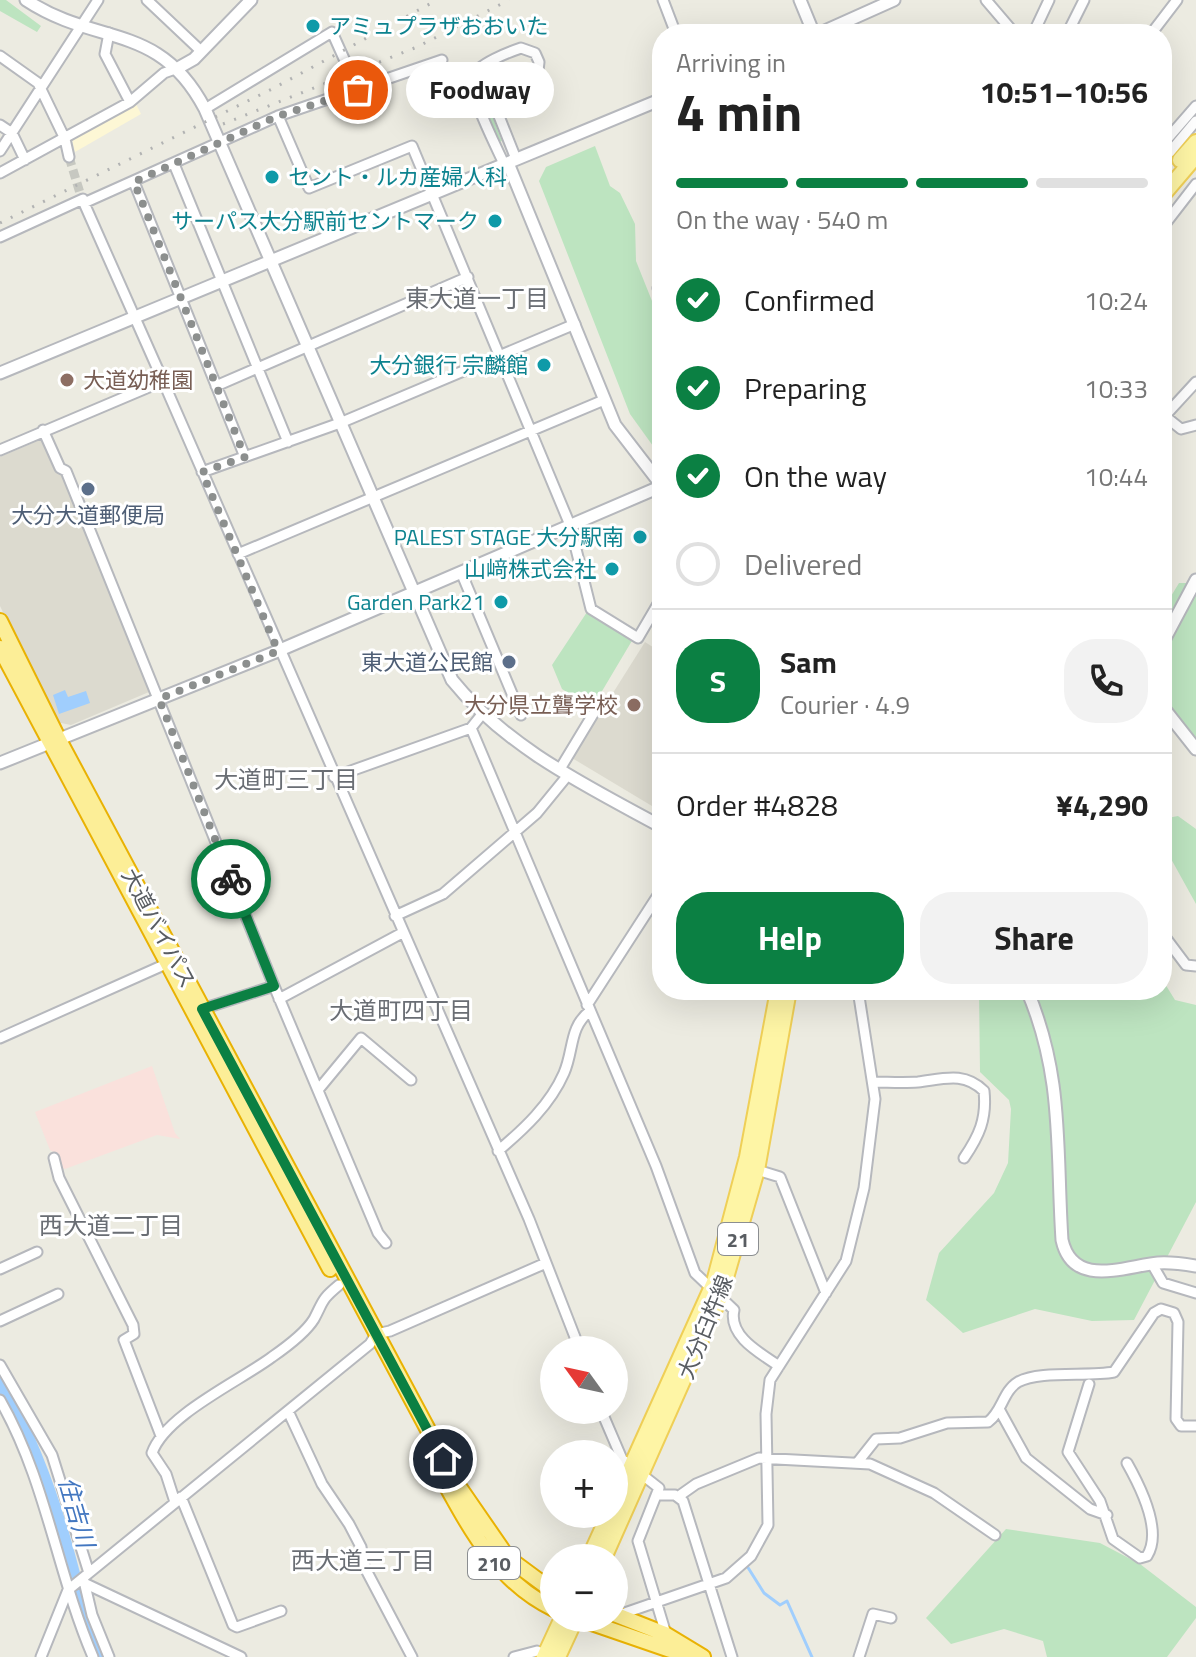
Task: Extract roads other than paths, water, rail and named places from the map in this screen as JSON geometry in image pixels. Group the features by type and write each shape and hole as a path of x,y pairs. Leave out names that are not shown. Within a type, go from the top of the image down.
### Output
{"highway":[{"name":"大道バイパス","path":"0,621 54,742 166,964 339,1285 490,1537 516,1567 540,1583"},
{"name":"大道バイパス","path":"0,648 202,1009 475,1537 505,1575 540,1599"},
{"path":"628,1620 665,1634 697,1654"},
{"path":"614,1632 670,1653 697,1654"}],"main road":[{"path":"1172,170 1196,142"},
{"path":"1172,184 1196,156"},
{"name":"大分臼杵線","path":"716,1293 747,1157 776,1000"},
{"name":"大分臼杵線","path":"609,1544 636,1472 716,1293 757,1170 787,1000"},
{"name":"大分臼杵線","path":"628,1484 636,1472"},
{"path":"550,1656 558,1632"},
{"path":"550,1656 566,1632"}],"street":[{"path":"26,0 55,17 139,42 178,68 205,109 220,142 452,680 512,738 564,772 652,821"},
{"path":"0,151 98,0"},
{"path":"147,0 201,51"},
{"path":"0,173 130,102 164,73 178,68 201,51 251,0"},
{"path":"663,0 672,24"},
{"path":"800,0 811,24"},
{"path":"836,24 875,5 894,0"},
{"path":"986,0 1006,24"},
{"path":"1038,24 1049,0"},
{"path":"1072,24 1084,0"},
{"path":"1159,24 1177,0"},
{"path":"205,109 332,32 358,90"},
{"path":"109,33 105,54 130,102"},
{"path":"509,162 495,106 502,91 538,71 539,62 535,53 521,48 478,70 472,78 474,93 509,162 604,400 627,444 652,474"},
{"path":"0,56 30,75 42,90 65,139 69,157"},
{"path":"0,237 82,198 134,182 278,116 442,60"},
{"path":"0,373 652,103"},
{"path":"1172,134 1196,106"},
{"path":"278,116 309,188 412,146 570,525 591,609 638,638 652,614"},
{"path":"1172,150 1196,121"},
{"path":"0,125 12,133 25,160"},
{"path":"174,164 288,442"},
{"path":"134,182 245,457"},
{"path":"1172,215 1196,184"},
{"path":"82,198 498,1151 575,1336"},
{"path":"216,386 468,277"},
{"path":"202,472 340,423 575,324"},
{"path":"0,450 163,381"},
{"path":"1172,409 1196,382"},
{"path":"238,554 604,400"},
{"path":"1172,423 1181,429 1196,425"},
{"path":"43,430 60,468 66,471 279,999 378,1233 386,1243"},
{"path":"0,763 278,651 652,490"},
{"path":"461,572 521,715"},
{"path":"1172,625 1196,580"},
{"path":"395,916 443,894 537,813 564,772 595,711"},
{"path":"334,777 471,728 483,713"},
{"path":"1172,719 1196,749"},
{"path":"471,728 656,1166 695,1273 734,1310 731,1320 736,1331 779,1366"},
{"path":"498,1151 521,1131 553,1092 565,1072 576,1021 588,1008 652,905"},
{"path":"279,999 402,933"},
{"path":"1172,946 1186,965 1196,966"},
{"path":"0,1038 166,964"},
{"path":"202,1009 274,986"},
{"path":"628,1610 709,1583 739,1569 761,1541 769,1509 765,1457 767,1392 779,1366 846,1261 864,1188 875,1113 860,1000"},
{"path":"1031,1000 1042,1025 1054,1076 1065,1252 1075,1264 1093,1272 1152,1264 1196,1266"},
{"path":"318,1090 361,1038 411,1080"},
{"path":"873,1082 919,1082 944,1077 975,1082 984,1091 982,1130 964,1158"},
{"path":"54,1158 59,1178 133,1325 134,1334 124,1340 161,1436"},
{"path":"757,1170 780,1177 826,1293"},
{"path":"0,1269 37,1252"},
{"path":"41,1657 68,1590 373,1339 546,1263"},
{"path":"1152,1264 1163,1283 1196,1293"},
{"path":"281,1611 237,1627 233,1625 178,1499 152,1453 161,1436 180,1419 274,1356 313,1321 319,1302 339,1285"},
{"path":"0,1321 58,1294"},
{"path":"857,1463 874,1440 900,1438 947,1423 985,1423 999,1409 1010,1389 1022,1380 1114,1372 1154,1313 1166,1309 1174,1313 1178,1322 1176,1419 1181,1426 1196,1426"},
{"path":"0,1365 52,1455 92,1615 109,1657"},
{"path":"1089,1384 1068,1452 1107,1515 1116,1543 1140,1558 1147,1556 1152,1549 1148,1503 1127,1463"},
{"path":"0,1400 31,1465 68,1590 93,1657"},
{"path":"999,1409 1026,1458 1090,1509 1107,1515"},
{"path":"288,1411 322,1484 361,1547 365,1568 412,1657"},
{"path":"606,1424 616,1452 636,1472 658,1485 658,1495 638,1541 670,1653"},
{"path":"658,1495 679,1496 732,1467 765,1457 857,1463 873,1465 926,1488 995,1535"},
{"path":"679,1496 732,1657"},
{"path":"83,1579 241,1657"},
{"path":"859,1657 873,1614 891,1618"},
{"path":"514,1657 532,1652 550,1656"}],"water":[{"path":"65,690 68,697 86,691 90,703 59,714 53,695"}],"waterway":[{"name":"住吉川","path":"0,1383 40,1472 82,1609 102,1657"},
{"path":"747,1566 764,1593 780,1605 787,1601 812,1657"}],"tunnel":[{"path":"69,157 80,193"}],"railway":[{"path":"0,223 272,89 437,0"},
{"path":"223,124 417,47 509,0"}],"place":[{"name":"アミュプラザおおいた","path":"313,26"},
{"name":"Foodway","path":"358,90"},
{"name":"セント・ルカ産婦人科","path":"272,177"},
{"name":"サーパス大分駅前セントマーク","path":"495,221"},
{"name":"大分銀行 宗麟館","path":"544,365"},
{"name":"大道幼稚園","path":"67,380"},
{"name":"大分大道郵便局","path":"88,489"},
{"name":"PALEST STAGE 大分駅南","path":"640,537"},
{"name":"山﨑株式会社","path":"612,569"},
{"name":"Garden Park21","path":"501,602"},
{"name":"東大道公民館","path":"509,662"},
{"name":"大分県立聾学校","path":"634,705"}],"district":[{"name":"東大道一丁目","path":"477,298"},
{"name":"大道町三丁目","path":"286,779"},
{"name":"大道町四丁目","path":"401,1010"},
{"name":"西大道二丁目","path":"111,1225"},
{"name":"西大道三丁目","path":"363,1560"}]}
